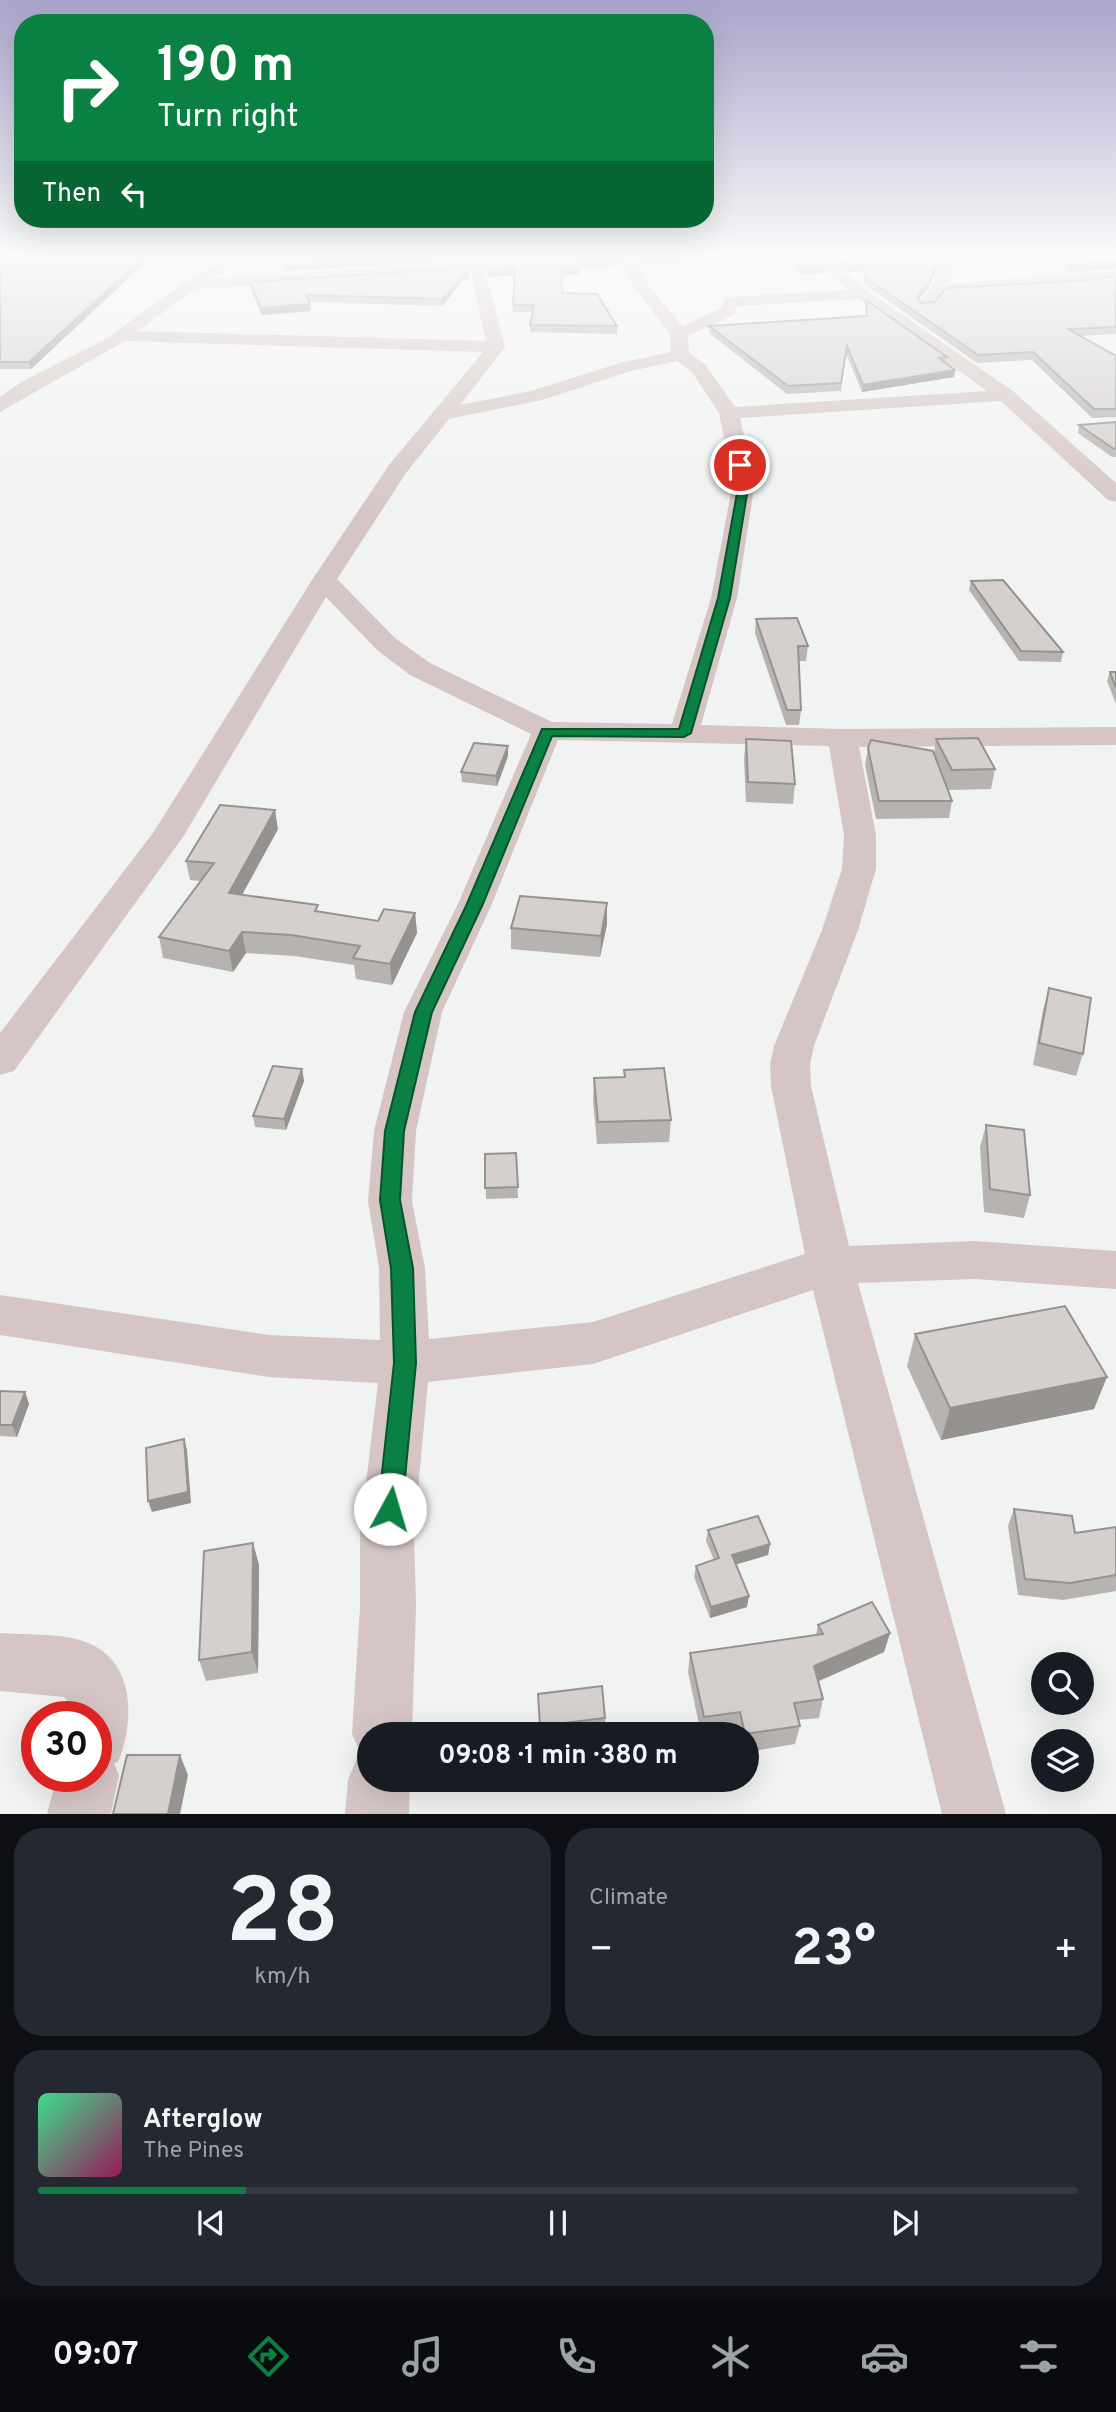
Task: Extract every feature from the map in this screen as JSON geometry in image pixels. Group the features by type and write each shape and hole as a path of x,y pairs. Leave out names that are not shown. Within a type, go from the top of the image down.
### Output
{"street":[{"path":"0,406 30,384 114,341"},
{"path":"281,341 496,347"},
{"path":"495,341 496,347"},
{"path":"678,341 729,413 744,482 724,598 684,733"},
{"path":"442,414 535,396 626,367 685,341"},
{"path":"929,341 1006,395 1116,495"},
{"path":"0,1061 167,837 324,580 397,470 496,347"},
{"path":"729,413 1006,395"},
{"path":"324,580 386,644 420,669 547,732 842,738 1116,736"},
{"path":"383,1722 388,1607 387,1533 405,1363 402,1268 390,1200 395,1131 424,1012 474,906 547,732"},
{"path":"842,738 860,835 859,869 840,930 794,1046 790,1064 791,1086 830,1265 974,1814"},
{"path":"0,1315 270,1356 405,1363 593,1343 830,1265 975,1260 1116,1270"},
{"path":"0,1662 79,1669 99,1692 98,1701"},
{"path":"79,1814 84,1792"},
{"path":"377,1814 378,1792"}],"building":[{"path":"0,341 52,341 29,362 0,362"},
{"path":"728,341 924,341 947,357 939,358 955,370 863,385 847,346 841,383 788,386"},
{"path":"957,341 1089,341 1116,356 1116,409 1094,409 1033,352 978,355"},
{"path":"1116,422 1116,449 1079,425"},
{"path":"1003,580 1063,652 1021,651 971,581"},
{"path":"797,618 808,646 798,646 801,710 787,710 756,619"},
{"path":"1110,672 1116,672 1116,688"},
{"path":"978,738 995,769 952,770 936,739"},
{"path":"746,739 791,741 795,784 748,782"},
{"path":"871,740 933,751 952,801 879,801 868,748"},
{"path":"474,743 508,746 496,776 461,772"},
{"path":"220,805 275,810 229,893 318,905 315,911 378,921 384,909 415,913 390,964 353,958 360,946 291,935 242,932 229,951 159,937 214,863 186,861"},
{"path":"520,896 607,903 601,936 511,928"},
{"path":"1049,988 1091,998 1083,1054 1039,1043"},
{"path":"273,1066 302,1069 284,1119 253,1116"},
{"path":"664,1068 671,1120 598,1122 594,1078 625,1077 624,1070"},
{"path":"986,1125 1024,1130 1030,1195 990,1189"},
{"path":"516,1153 518,1187 485,1188 485,1154"},
{"path":"1065,1306 1107,1377 950,1408 915,1334"},
{"path":"0,1391 25,1392 12,1425 0,1425"},
{"path":"184,1439 188,1492 148,1501 146,1448"},
{"path":"1014,1509 1072,1516 1075,1533 1116,1527 1116,1575 1070,1583 1025,1579"},
{"path":"758,1516 770,1544 732,1555 749,1596 711,1607 696,1566 719,1558 708,1530"},
{"path":"253,1543 252,1652 199,1660 204,1551"},
{"path":"872,1602 890,1633 814,1666 823,1699 794,1703 800,1726 759,1732 759,1722 742,1722 740,1712 704,1717 690,1653 823,1634 818,1625"},
{"path":"602,1686 605,1718 540,1722 538,1694"},
{"path":"127,1755 180,1755 168,1814 113,1814"}],"route":[{"path":"390,1509 405,1363 402,1268 390,1200 393,1154 395,1131 424,1012 474,906 547,732 684,733 724,598 744,482 740,465"}]}
